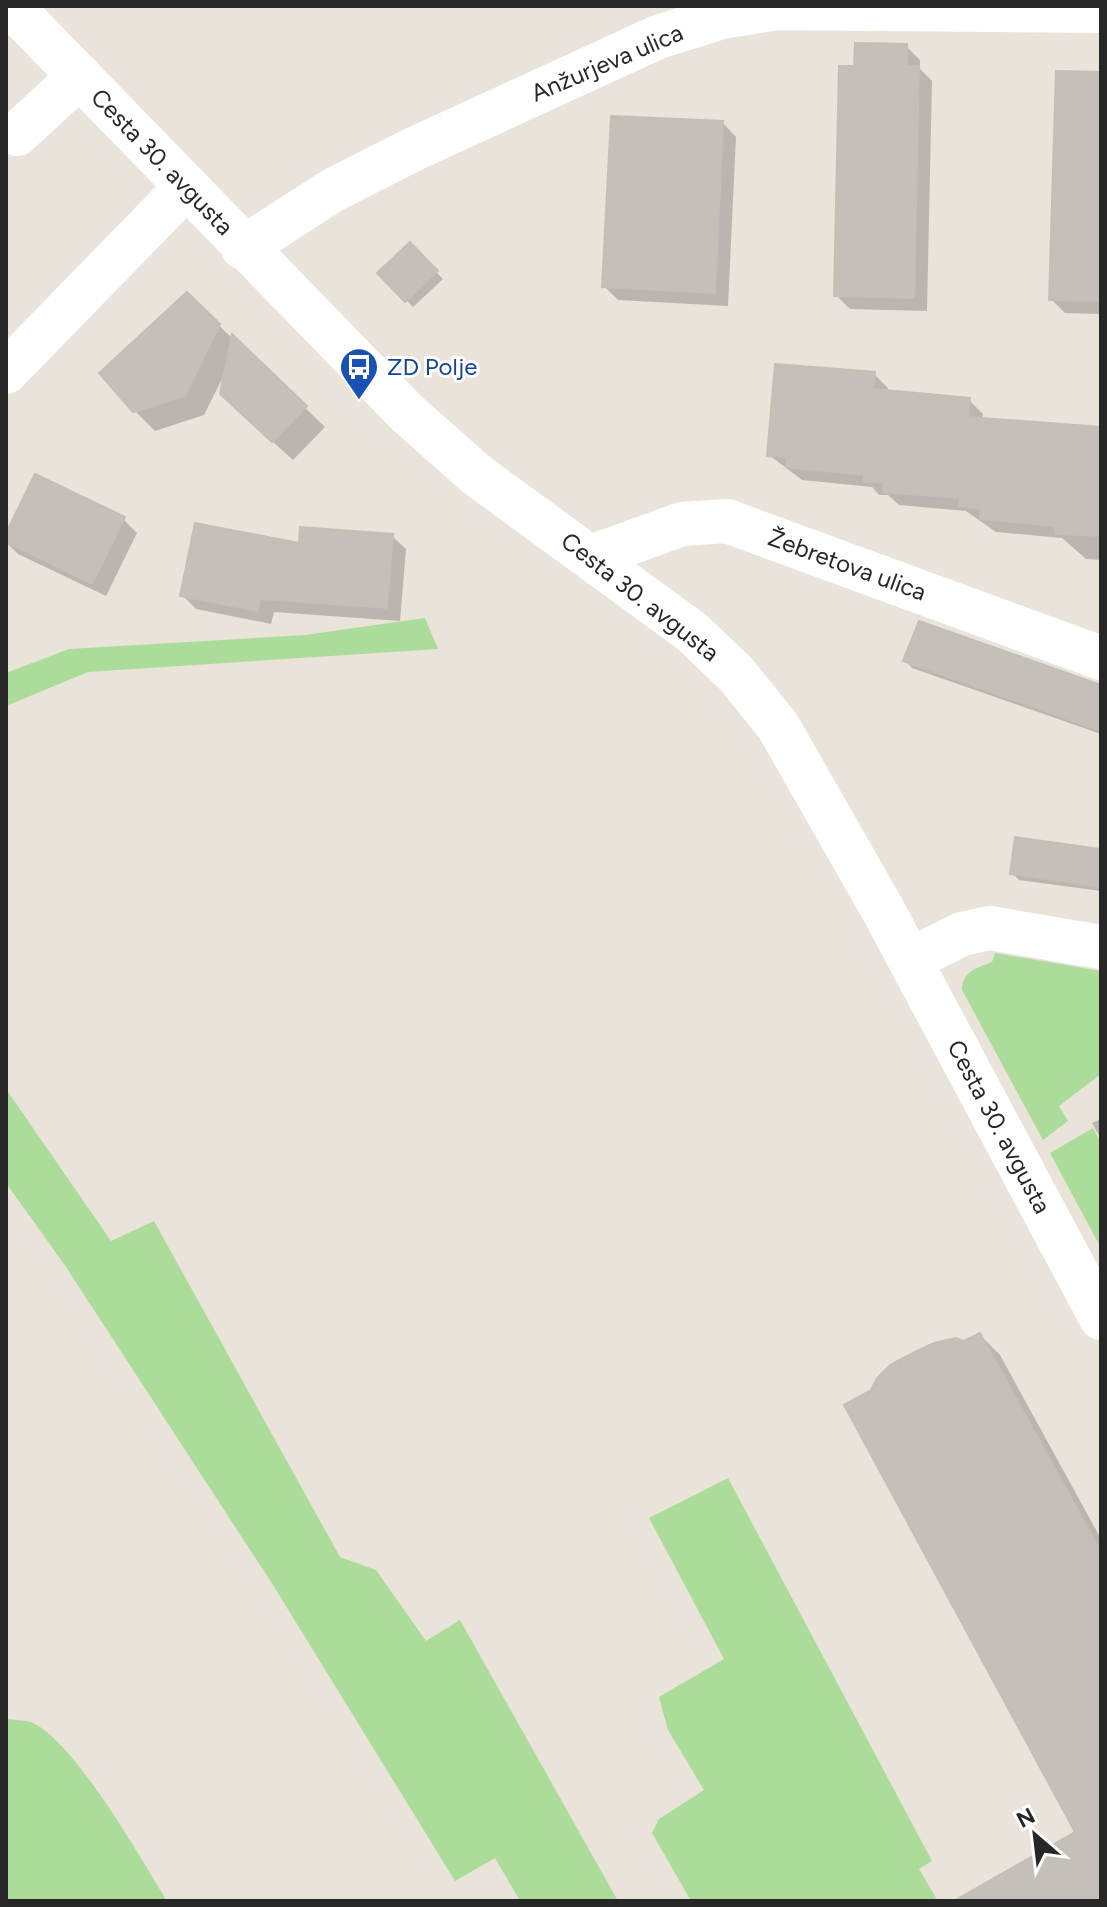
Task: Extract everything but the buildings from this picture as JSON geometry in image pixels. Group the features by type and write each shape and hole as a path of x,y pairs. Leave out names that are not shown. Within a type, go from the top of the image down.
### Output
{"street":[{"name":"Cesta 30. avgusta","path":"11,6 243,248 407,413 477,475 692,632 736,674 778,726 910,960 1101,1318"},
{"name":"Anžurjeva ulica","path":"243,248 333,190 414,149 658,37 722,17 778,8 1101,11"},
{"path":"17,134 80,76"},
{"path":"6,372 185,188"},
{"name":"Žebretova ulica","path":"591,557 682,524 727,521 1101,658"},
{"path":"910,960 962,934 990,928 1101,947"}],"green space":[{"path":"425,618 438,649 88,672 6,706 6,673 69,649 305,635"},
{"path":"995,953 1101,971 1101,1074 1059,1106 1068,1121 1043,1140 962,990 967,975 992,962"},
{"path":"6,1089 111,1241 154,1221 340,1557 376,1570 426,1641 460,1620 618,1901 520,1901 495,1858 455,1881 273,1585 64,1264 6,1183"},
{"path":"1093,1128 1101,1143 1101,1248 1050,1153"},
{"path":"728,1478 932,1861 919,1869 938,1901 691,1901 652,1833 659,1819 704,1790 668,1730 659,1697 724,1659 649,1518"},
{"path":"6,1719 31,1722 48,1733 67,1752 106,1803 167,1901 6,1901"}],"place":[{"name":"ZD Polje","path":"359,401"}]}
